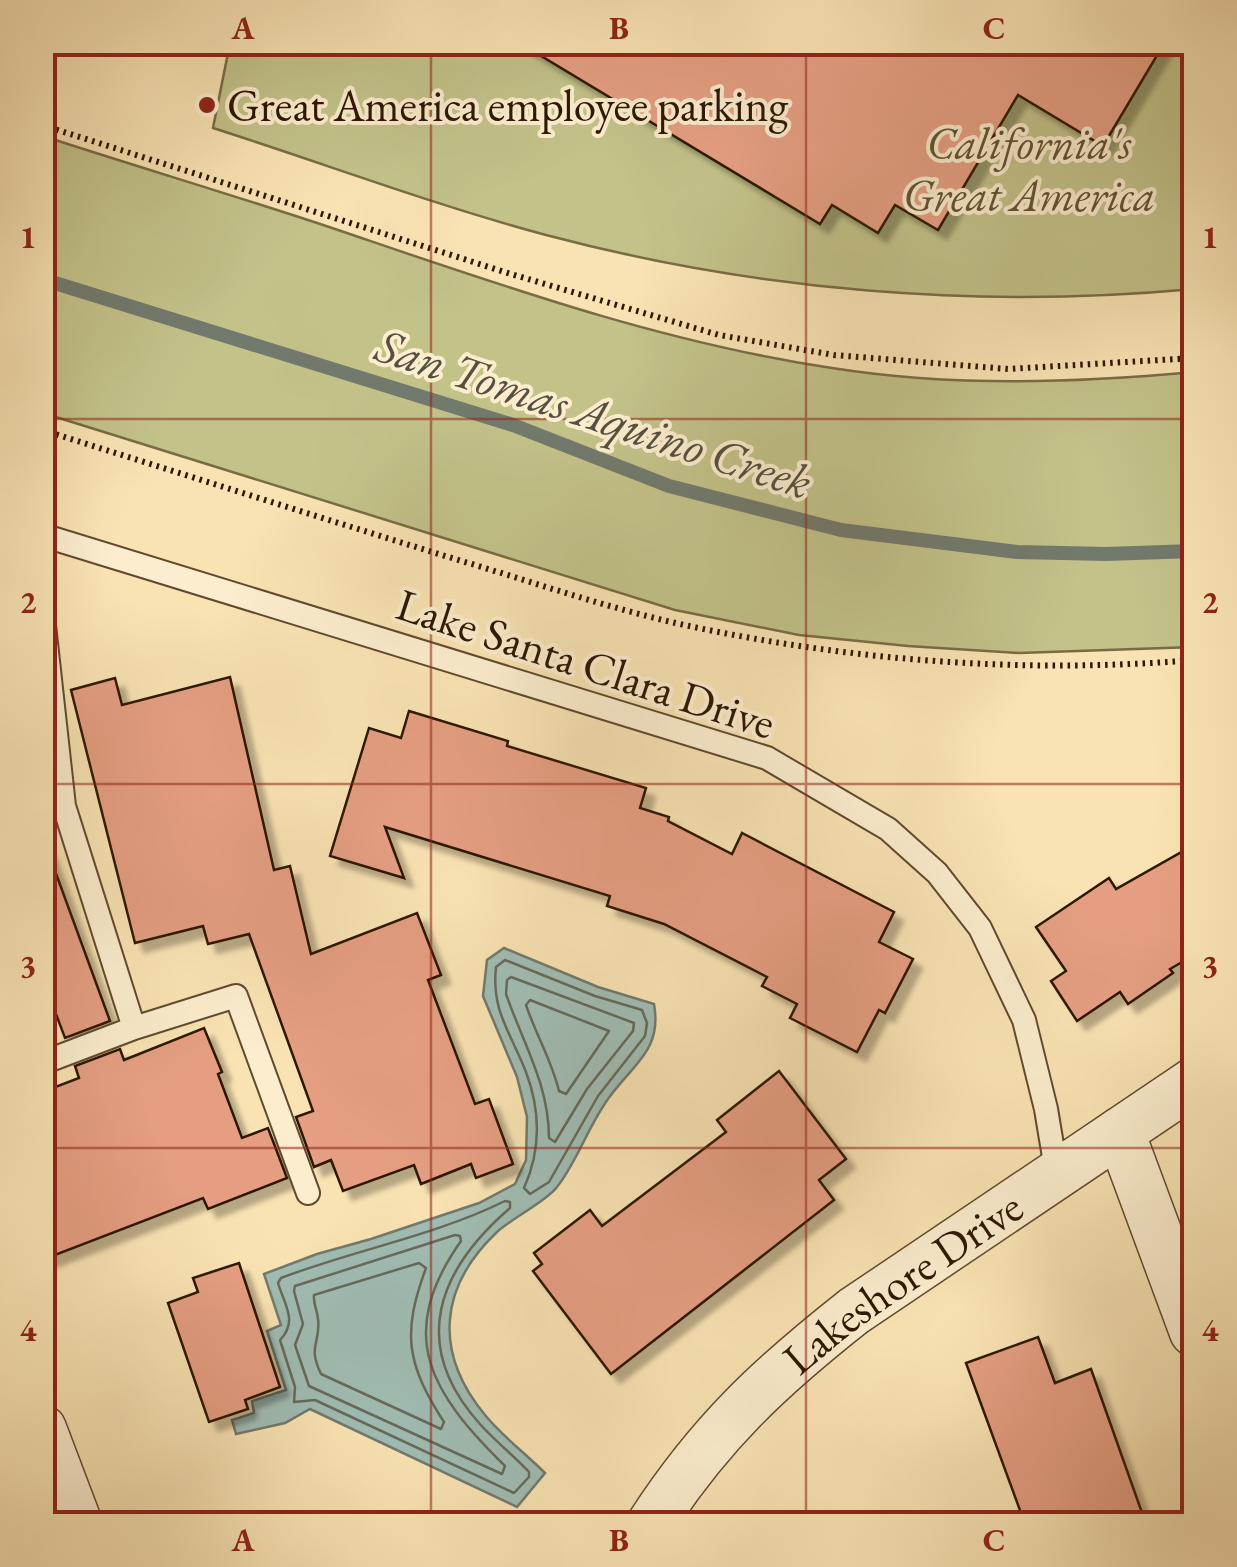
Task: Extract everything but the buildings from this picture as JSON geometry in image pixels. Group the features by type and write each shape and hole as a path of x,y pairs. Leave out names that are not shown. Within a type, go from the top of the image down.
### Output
{"street":[{"name":"Lakeshore Drive","path":"650,1524 684,1474 768,1382 854,1311 1194,1082"},
{"path":"1120,1132 1194,1332"},
{"path":"42,1429 78,1524"}],"lane":[{"name":"Lake Santa Clara Drive","path":"42,535 766,758 888,829 937,873 980,928 1024,1020 1057,1175"},
{"path":"42,608 64,806 134,1028"},
{"path":"42,1063 134,1028 236,996 308,1193"}],"path":[{"path":"42,125 512,274 719,335 834,355 1008,369 1194,358"},
{"path":"42,430 546,587 686,626 880,656 1030,666 1120,666 1194,660"}],"green space":[{"name":"California's Great America","path":"230,43 1194,43 1194,289 1031,297 868,290 706,270 546,235 213,128"},
{"path":"43,136 582,310 769,357 877,374 968,381 1059,381 1194,372 1194,647 1019,653 908,646 799,635 675,610 43,413"}],"water":[{"path":"504,948 598,987 654,1004 655,1019 645,1054 603,1106 557,1187 497,1232 477,1253 454,1298 451,1345 468,1392 492,1423 545,1473 517,1507 310,1409 285,1423 236,1434 232,1420 254,1413 252,1401 286,1390 267,1331 281,1325 264,1274 479,1203 515,1184 526,1160 527,1117 517,1077 483,996 487,960"}],"waterway":[{"name":"San Tomas Aquino Creek","path":"42,279 513,425 669,486 841,530 1017,552 1194,551"}],"place":[{"name":"Great America employee parking","path":"207,105"}]}
